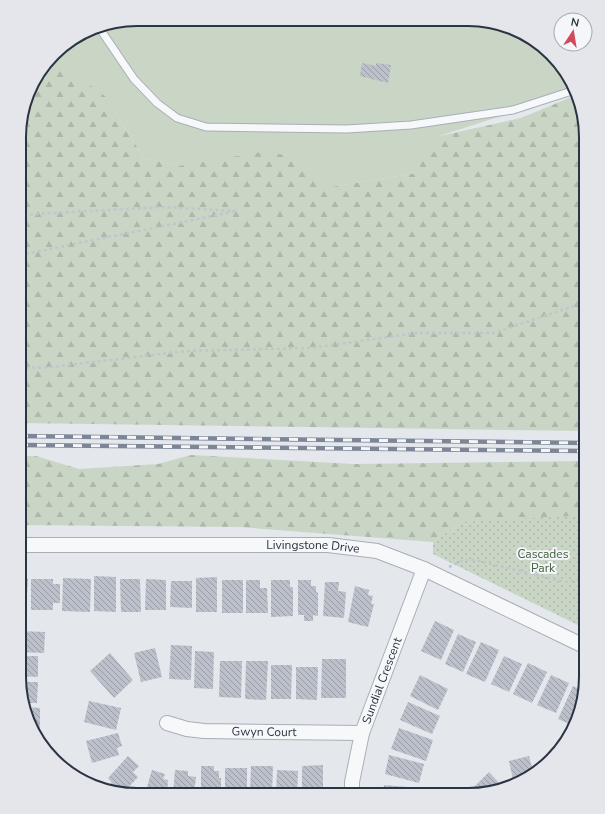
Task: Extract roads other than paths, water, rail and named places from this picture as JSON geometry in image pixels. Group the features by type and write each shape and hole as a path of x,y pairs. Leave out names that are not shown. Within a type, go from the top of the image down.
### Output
{"street":[{"name":"Livingstone Drive","path":"26,545 328,545 377,551 429,571 579,644"},
{"name":"Sundial Crescent","path":"352,788 362,733 429,571"},
{"name":"Gwyn Court","path":"167,723 187,729 204,731 362,733"}],"lane":[{"path":"102,32 134,79 157,103 177,118 206,128 347,129 411,125 513,110 569,92"}],"railway":[{"path":"26,436 579,443"},
{"path":"26,445 579,451"}],"park label":[{"name":"Cascades Park","path":"543,561"}]}
